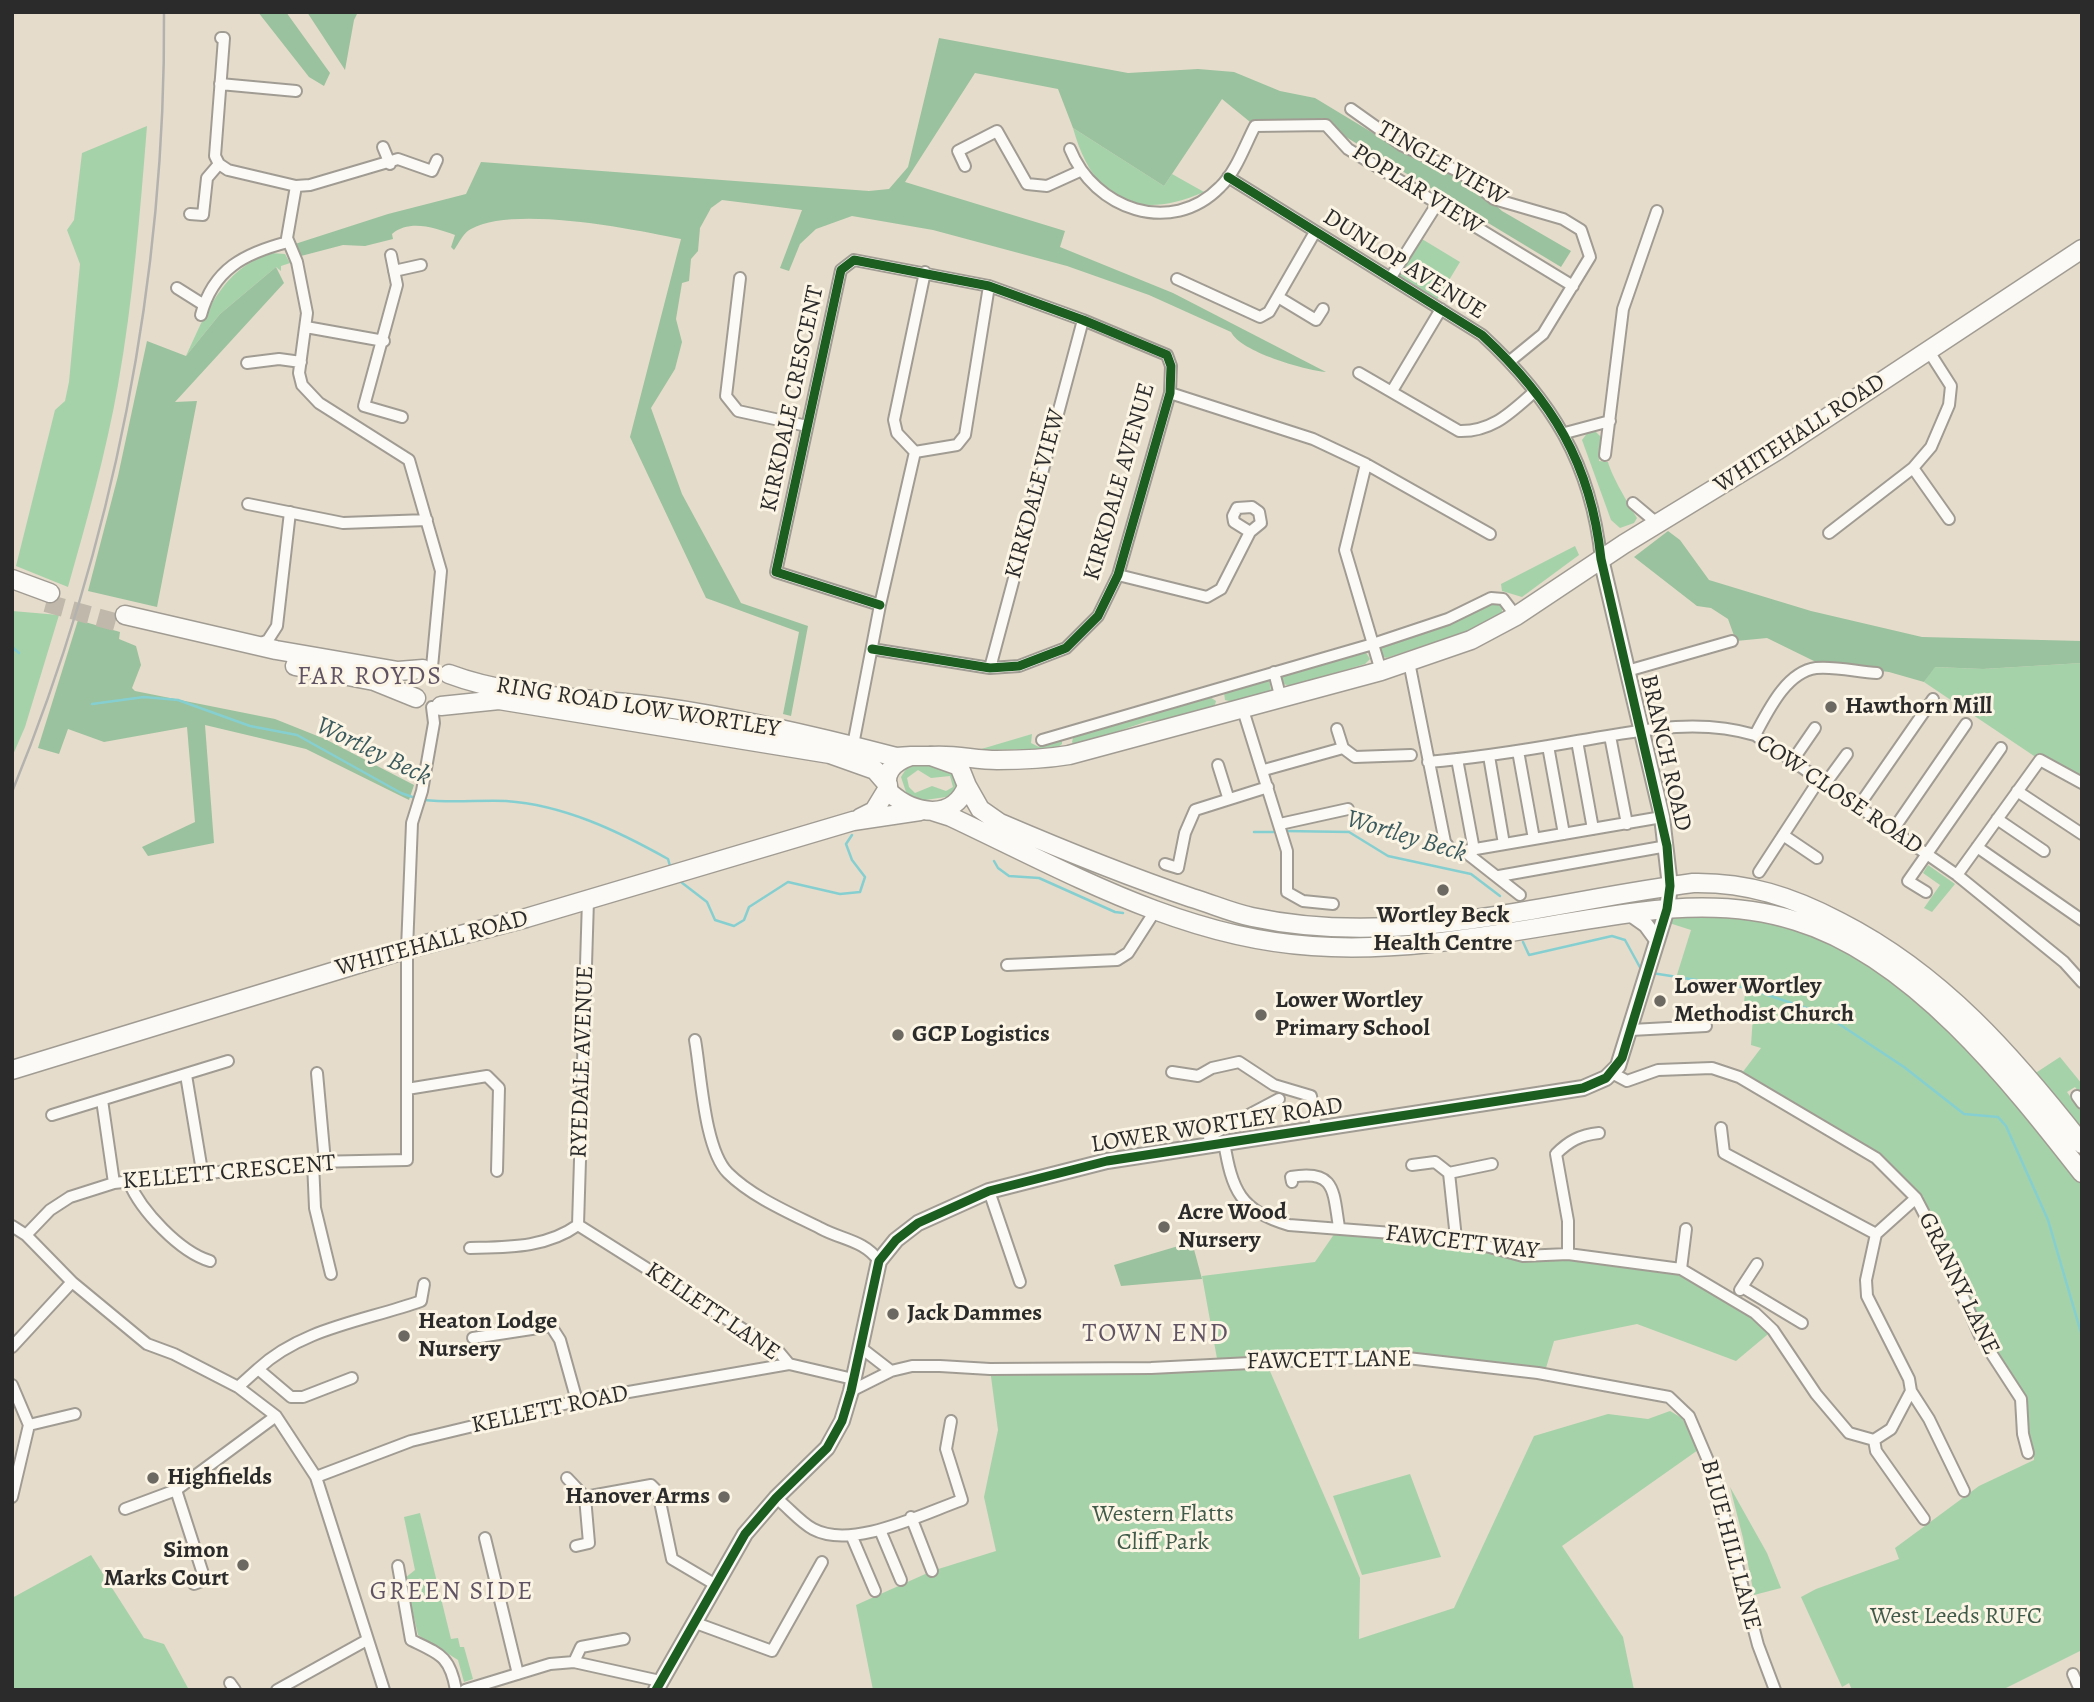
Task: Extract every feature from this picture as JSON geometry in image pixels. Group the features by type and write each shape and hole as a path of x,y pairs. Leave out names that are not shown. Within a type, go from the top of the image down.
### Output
{"main road":[{"name":"WHITEHALL ROAD","path":"931,756 952,754 997,760 1048,759 1069,755 1381,671 1471,640 1516,616 1601,559 1778,450 2082,249"},
{"path":"12,579 48,598 12,591"},
{"name":"RING ROAD LOW WORTLEY","path":"888,786 875,770 830,754 499,699 429,704 374,681 191,643 123,619 398,671 428,668 487,685 662,707 853,745 896,757 911,756"},
{"path":"428,668 414,680 429,704 453,691 449,674"},
{"path":"1720,908 1667,909 1512,933 1385,947 1313,947 1253,940 1155,911 951,817 898,800 888,786 893,764 911,756 931,756 959,766 971,799 1000,823 1086,859 1250,917 1323,927 1400,928 1451,923 1670,886 1723,883 1790,898 1878,941 1909,962 1953,999 2026,1074 2082,1144"},
{"path":"926,811 953,807 960,801 979,768 997,760"},
{"name":"WHITEHALL ROAD","path":"853,821 874,811 888,786"},
{"name":"WHITEHALL ROAD","path":"12,1070 407,948 587,900 853,821 926,811"},
{"path":"1086,859 1149,896 1155,911"},
{"path":"1670,886 1694,901 1797,921 1870,955 1934,1007 1967,1040 2037,1117 2082,1173"},
{"path":"1637,891 1651,896 1667,909"}],"street":[{"path":"222,38 214,143 219,164 228,170 296,186 390,164 398,159 432,171 438,160"},
{"path":"220,84 296,91"},
{"name":"TINGLE VIEW","path":"1351,109 1403,146 1460,172 1493,199 1563,219 1581,230 1590,257 1544,334 1510,361"},
{"name":"POPLAR VIEW","path":"1228,177 1255,126 1326,125 1348,149 1573,286"},
{"path":"965,166 958,151 997,131 1027,184 1047,186 1080,171"},
{"path":"383,147 390,164"},
{"path":"1070,149 1080,171 1107,199 1139,211 1154,213 1184,209 1220,187 1228,177"},
{"path":"190,214 202,215 207,178 219,164"},
{"name":"DUNLOP AVENUE","path":"1228,177 1482,335 1510,361 1565,433 1589,494 1598,526 1601,559"},
{"path":"296,186 288,242 303,289 306,327 301,362 302,385 307,394 410,460 440,563 442,586 428,668"},
{"path":"1391,277 1437,204"},
{"path":"1605,455 1623,309 1657,211"},
{"path":"1177,279 1260,317 1269,313 1315,232"},
{"path":"177,288 203,310 214,282 228,267 257,250 288,242"},
{"path":"391,255 397,285 384,341 364,406 402,417"},
{"name":"KIRKDALE CRESCENT","path":"880,605 775,572 841,270 854,260 989,286 1083,320 1167,355 1171,366"},
{"path":"394,271 421,265"},
{"path":"915,452 897,433 894,420 925,272"},
{"path":"740,278 726,396 738,411 807,425"},
{"path":"915,452 957,445 965,435 989,286"},
{"path":"1278,297 1314,323 1323,309"},
{"path":"1392,391 1441,309"},
{"name":"KIRKDALE VIEW","path":"990,668 1083,320"},
{"path":"306,327 384,341"},
{"path":"1829,533 1913,468 1931,447 1949,405 1951,386 1928,350"},
{"path":"247,363 279,359 301,362"},
{"name":"KIRKDALE AVENUE","path":"872,649 990,668 1019,666 1066,648 1098,615 1118,575 1170,393 1171,366"},
{"path":"1359,373 1459,431 1478,432 1503,420 1534,392"},
{"path":"1170,393 1313,439 1366,464 1489,534"},
{"path":"1565,433 1610,421"},
{"path":"853,745 880,605 915,452"},
{"path":"1366,464 1345,550 1381,671"},
{"path":"1913,468 1949,519"},
{"path":"1633,503 1658,524"},
{"path":"248,504 343,523 427,520"},
{"path":"257,645 273,635 281,593 290,512"},
{"path":"1118,575 1207,597 1222,589 1250,532"},
{"name":"BRANCH ROAD","path":"1601,559 1662,817 1670,886 1667,909 1631,1030 1622,1058 1612,1073"},
{"path":"1042,740 1373,644 1448,619 1491,598 1503,599 1516,616"},
{"path":"1626,671 1732,641"},
{"path":"1409,662 1445,842 1449,848 1466,851 1662,817"},
{"path":"1755,735 1770,707 1790,682 1805,670 1819,668 1877,673"},
{"path":"1274,672 1281,699"},
{"path":"1216,689 1223,715"},
{"path":"1858,807 1933,699"},
{"path":"429,704 434,723 422,791 412,823 407,948 407,1089 486,1076 499,1087 497,1171"},
{"path":"1243,710 1264,770 1287,851 1287,892 1303,901 1332,904"},
{"path":"1893,831 1966,724"},
{"name":"COW CLOSE ROAD","path":"1428,762 1489,756 1692,725 1737,729 1755,735 1957,875 2078,969 2082,982"},
{"path":"1793,760 1815,727"},
{"path":"1337,729 1343,748 1355,757 1411,755"},
{"path":"1063,734 1069,755"},
{"path":"1610,736 1627,824"},
{"path":"1577,741 1593,829"},
{"path":"1548,746 1564,834"},
{"path":"1264,770 1343,748"},
{"path":"1926,892 1908,881 1918,863 1927,855 2001,748"},
{"path":"1518,751 1534,839"},
{"path":"1759,872 1822,782 1847,754"},
{"path":"1489,756 1504,844"},
{"path":"1457,759 1466,851 1520,895"},
{"path":"1957,875 2040,760 2082,783"},
{"path":"1218,765 1228,797"},
{"path":"1165,864 1182,869 1185,832 1195,810 1228,797 1268,787"},
{"path":"2017,791 2082,834"},
{"path":"1280,824 1348,809"},
{"path":"1997,819 2044,851"},
{"path":"1783,835 1817,858"},
{"path":"1499,876 1667,846"},
{"path":"1977,847 2082,920"},
{"name":"RYEDALE AVENUE","path":"578,1225 587,900"},
{"path":"1007,965 1116,960 1128,953 1155,911"},
{"path":"1629,914 1646,925 1657,940"},
{"path":"1631,1030 1706,1026"},
{"path":"695,1040 713,1143 727,1172 751,1190 823,1230 869,1247 879,1261"},
{"path":"52,1115 228,1061"},
{"path":"1172,1072 1198,1081 1212,1068 1239,1062 1274,1085 1311,1096 1316,1128"},
{"name":"LOWER WORTLEY ROAD","path":"658,1685 745,1534 776,1497 827,1448 842,1421 879,1261 896,1240 918,1223 989,1191 1107,1161 1583,1088 1612,1073 1627,1081 1658,1070 1713,1068 1739,1077"},
{"path":"317,1073 319,1162 315,1209 331,1274"},
{"path":"186,1075 202,1171"},
{"name":"GRANNY LANE","path":"1739,1077 1876,1157 1916,1198 1942,1248 1980,1336 2021,1399 2023,1434 2028,1452"},
{"name":"KELLETT CRESCENT","path":"26,1235 50,1210 70,1197 114,1183 202,1171 319,1162 407,1160 407,1089"},
{"path":"1217,1143 1209,1136 1279,1099"},
{"path":"102,1100 114,1183"},
{"path":"1720,1128 1724,1153 1876,1234"},
{"path":"1568,1254 1568,1221 1556,1154 1567,1143 1583,1135 1598,1133"},
{"name":"FAWCETT WAY","path":"1217,1143 1237,1191 1250,1209 1264,1218 1289,1225 1456,1238 1523,1256 1568,1254 1681,1269 1734,1298 1773,1330 1816,1394 1849,1433 1874,1440"},
{"path":"1412,1165 1435,1162 1449,1174 1456,1238"},
{"path":"1449,1174 1492,1164"},
{"path":"1293,1182 1292,1177 1313,1173 1327,1181 1334,1195 1339,1227"},
{"path":"129,1182 137,1201 192,1256 210,1261"},
{"path":"989,1191 1020,1282"},
{"path":"1916,1198 1876,1234 1866,1280 1867,1296 1909,1379 1910,1391 1929,1419 1964,1490"},
{"path":"470,1248 520,1247 558,1237 578,1225"},
{"name":"KELLETT LANE","path":"578,1225 779,1352 789,1364 852,1385"},
{"path":"12,1226 26,1235 72,1282 147,1344 174,1354 238,1387 276,1416 316,1477 384,1690"},
{"path":"1681,1269 1686,1229"},
{"path":"1734,1298 1757,1265"},
{"path":"12,1347 72,1282"},
{"path":"238,1387 275,1353 304,1337 421,1301 424,1284"},
{"path":"1742,1287 1802,1323"},
{"path":"473,1338 551,1326 559,1340 577,1401"},
{"path":"860,1347 891,1371"},
{"name":"FAWCETT LANE","path":"852,1385 912,1366 990,1369 1151,1368 1390,1356 1538,1373 1669,1397 1678,1404"},
{"name":"KELLETT ROAD","path":"316,1477 411,1441 577,1401 789,1364"},
{"path":"258,1369 291,1397 303,1398 352,1378"},
{"path":"12,1385 29,1425 12,1497"},
{"path":"1910,1391 1891,1429 1874,1440 1877,1451 1924,1519"},
{"name":"BLUE HILL LANE","path":"1678,1404 1695,1427 1712,1470 1758,1645 1775,1690"},
{"path":"29,1425 75,1414"},
{"path":"125,1509 176,1490 276,1416"},
{"path":"776,1497 812,1529 829,1535 852,1537 880,1530 962,1500 946,1449 951,1421"},
{"path":"567,1479 585,1497 589,1543 576,1546"},
{"path":"585,1497 651,1485 658,1492 672,1559 694,1575 716,1585"},
{"path":"176,1490 205,1580 194,1584"},
{"path":"911,1517 932,1572"},
{"path":"880,1530 901,1580"},
{"path":"852,1537 875,1591"},
{"path":"485,1538 518,1674"},
{"path":"694,1622 772,1651 822,1562"},
{"path":"398,1566 411,1640 443,1656 452,1668 456,1690"},
{"path":"574,1662 581,1647 624,1639"},
{"path":"276,1690 367,1640"},
{"path":"465,1690 518,1674 574,1662 658,1685"},
{"path":"2073,1674 2080,1690"}],"green space":[{"path":"258,12 286,12 330,73 324,86 309,77"},
{"path":"307,12 358,12 354,20 345,70"},
{"path":"939,38 1128,73 1198,69 1234,72 1280,91 1315,98 1421,162 1447,170 1480,191 1502,211 1571,251 1561,267 1326,125 1255,126 1222,99 1164,186 1073,128 1058,89 975,73 905,182 1065,231 1060,247 1173,293 1326,372 1289,364 1260,353 1237,339 1231,332 1149,295 1067,266 933,230 852,216 816,229 800,244 789,271 780,268 802,210 722,200 711,208 700,228 698,251 691,259 689,281 682,283 676,319 682,342 675,369 651,408 682,494 741,603 808,626 791,716 783,714 799,632 706,598 630,437 681,239 574,221 515,219 490,222 468,230 454,250 451,247 455,235 415,226 399,229 392,234 393,239 365,246 343,245 301,256 295,244 388,214 466,194 481,162 869,191 889,189 908,167"},
{"path":"147,126 132,289 118,385 102,461 68,587 16,566 55,410 65,401 69,382 80,264 67,230 74,220 82,153"},
{"path":"1073,128 1164,186 1172,174 1204,192 1157,205 1138,204 1120,198 1105,188 1092,173"},
{"path":"1417,236 1460,262 1434,305 1391,277"},
{"path":"271,253 285,254 290,263 281,266 281,271 276,267 220,314 186,356 209,309 228,281 254,260"},
{"path":"276,267 284,283 175,402 197,401 157,607 88,591 118,476 147,341 186,356 220,314"},
{"path":"1588,432 1596,432 1601,437 1599,461 1608,462 1637,518 1634,523 1620,528 1611,520 1582,440"},
{"path":"1668,531 1680,540 1709,580 1811,611 1922,637 2082,641 2082,663 1983,669 1935,667 1924,682 1889,672 1818,663 1767,638 1736,641 1728,619 1711,608 1697,606 1634,557"},
{"path":"1575,546 1579,555 1522,597 1502,591 1501,584"},
{"path":"1492,603 1502,605 1502,613 1464,633 1386,658 1379,654 1378,647"},
{"path":"12,611 59,615 25,727 12,757"},
{"path":"78,620 120,632 119,639 136,646 141,665 132,688 135,691 275,719 325,739 414,785 409,800 306,749 205,725 214,843 148,856 142,847 195,822 187,727 104,742 68,729 59,754 38,748"},
{"path":"1365,651 1370,659 1365,664 1291,686 1283,684 1280,676"},
{"path":"2082,663 2082,783 2040,760 1924,682 1934,667 1983,669"},
{"path":"1269,679 1271,691 1233,702 1225,700 1224,692"},
{"path":"1210,697 1216,701 1214,708 1170,720 1148,721 1110,734 1100,741 1075,747 1072,742 1074,734"},
{"path":"1032,734 1031,743 1039,747 1044,742 1062,738 1062,744 1055,749 978,750"},
{"path":"917,764 945,766 960,778 953,796 918,801 907,795 901,777 906,769","holes":["918,770 931,778 950,776 953,787 946,791 932,786 915,793 909,787 907,778"]},
{"path":"1928,865 1955,884 1932,912 1924,908 1940,885 1923,873"},
{"name":"West Leeds RUFC","path":"1720,908 1835,937 1934,1007 2082,1173 2082,1650 2002,1690 1852,1690 1849,1683 1842,1687 1801,1597 1899,1559 1895,1548 1979,1486 2034,1460 2033,1448 2023,1434 2021,1399 1980,1336 1925,1216 1876,1157 1739,1077 1761,1048 1751,1045 1753,1016 1744,1002 1746,988 1676,978 1691,930 1663,921 1667,909"},
{"path":"2060,1057 2082,1084 2082,1097 2075,1087 2067,1092 2082,1113 2082,1132 2034,1074"},
{"name":"Western Flatts Cliff Park","path":"1339,1227 1456,1238 1523,1256 1568,1254 1681,1269 1773,1330 1736,1361 1637,1324 1554,1341 1546,1368 1389,1356 1266,1362 1360,1578 1359,1639 1454,1608 1534,1436 1608,1414 1648,1419 1670,1411 1682,1418 1698,1450 1562,1546 1623,1637 1634,1690 873,1690 856,1605 932,1571 996,1551 984,1497 998,1430 990,1369 1218,1364 1202,1276 1315,1262"},
{"path":"1192,1242 1202,1279 1121,1286 1114,1265"},
{"path":"1410,1474 1441,1557 1362,1575 1333,1496"},
{"path":"1730,1487 1767,1553 1781,1588 1754,1595"},
{"path":"420,1513 451,1639 458,1638 460,1647 464,1647 473,1679 464,1682 458,1660 418,1635 405,1578 415,1570 404,1517"},
{"path":"91,1555 144,1638 164,1644 189,1690 12,1690 12,1598"}],"waterway":[{"name":"Wortley Beck","path":"12,647 19,653"},
{"name":"Wortley Beck","path":"92,704 144,697 178,700 250,726 297,735 401,793 418,799"},
{"name":"Wortley Beck","path":"424,800 506,801 549,808 590,821 630,839 668,859 670,866"},
{"name":"Wortley Beck","path":"1285,831 1349,832 1388,856 1471,874 1500,896"},
{"name":"Wortley Beck","path":"1254,832 1279,832"},
{"name":"Wortley Beck","path":"681,882 707,902 715,920 734,926 744,920 749,907 788,882 840,894 860,892 865,877 852,860 846,844 852,835"},
{"name":"Wortley Beck","path":"994,861 998,868 1009,876 1039,878 1115,912 1123,913"},
{"name":"Wortley Beck","path":"1523,942 1529,955 1612,936 1625,940 1642,971"},
{"name":"Wortley Beck","path":"1652,973 1747,988 1824,1014 1904,1067 1964,1114 1998,1117 2006,1126 2048,1220 2082,1336"}],"tunnel":[{"path":"46,603 122,624"}],"railway":[{"path":"12,792 48,699 79,604 127,410 155,212 162,112 164,12"}],"cycle path":[{"path":"656,1690 745,1534 776,1498 827,1448 842,1421 851,1391 879,1261 896,1240 918,1223 989,1191 1107,1161 1583,1088 1606,1078 1622,1058 1667,909 1670,886 1667,846 1601,559 1596,524 1577,463 1548,409 1507,359 1482,335 1228,177"},
{"path":"872,649 990,668 1019,666 1066,648 1098,616 1118,575 1170,393 1171,366 1167,355 1083,320 989,286 854,260 841,270 776,572 880,605"}],"place":[{"name":"Hawthorn Mill","path":"1831,707"},
{"name":"Wortley Beck Health Centre","path":"1443,890"},
{"name":"Lower Wortley Methodist Church","path":"1660,1001"},
{"name":"Lower Wortley Primary School","path":"1261,1015"},
{"name":"GCP Logistics","path":"898,1035"},
{"name":"Acre Wood Nursery","path":"1164,1227"},
{"name":"Jack Dammes","path":"893,1314"},
{"name":"Heaton Lodge Nursery","path":"404,1336"},
{"name":"Highfields","path":"153,1478"},
{"name":"Hanover Arms","path":"724,1497"},
{"name":"Simon Marks Court","path":"243,1565"}],"district":[{"name":"FAR ROYDS","path":"370,678"},
{"name":"TOWN END","path":"1156,1335"},
{"name":"GREEN SIDE","path":"452,1593"}]}
